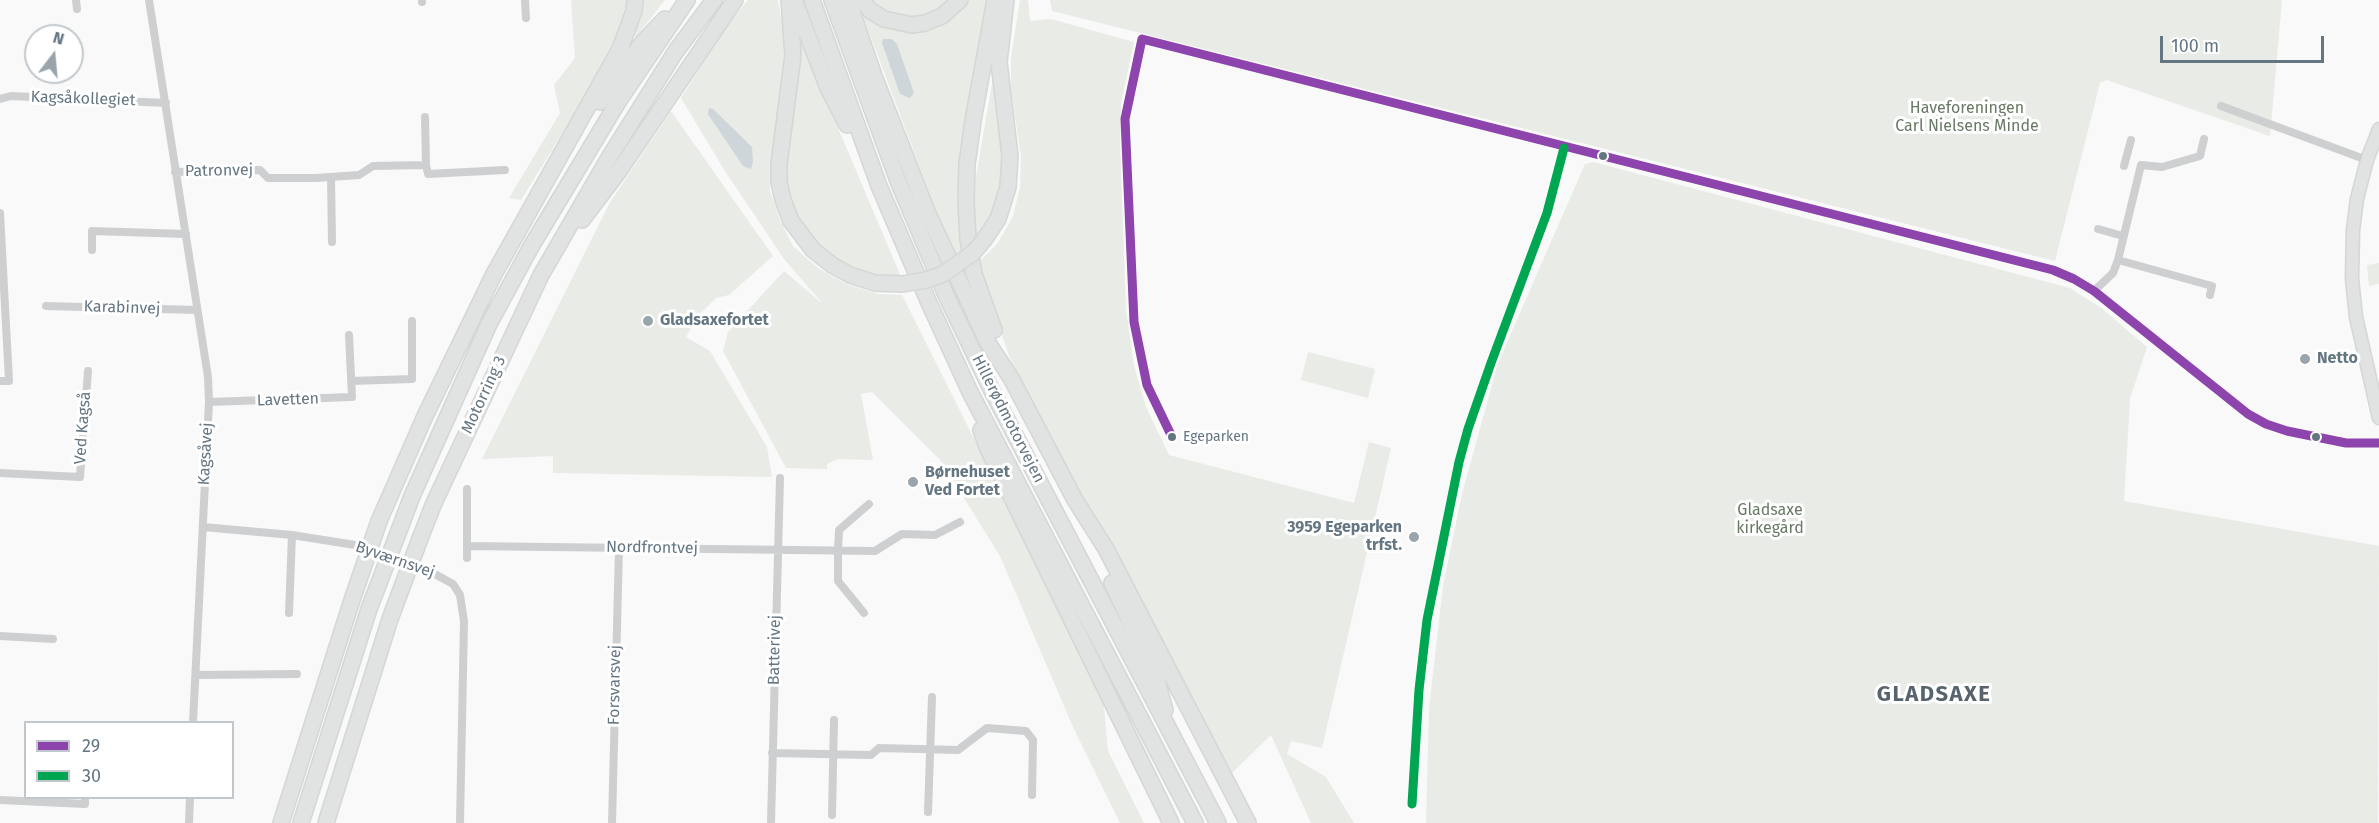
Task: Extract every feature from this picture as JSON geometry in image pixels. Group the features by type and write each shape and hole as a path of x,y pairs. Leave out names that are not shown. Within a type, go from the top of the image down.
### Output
{"highway":[{"path":"281,823 351,603 380,521 425,416 494,274 620,49 634,11 635,0"},
{"path":"560,158 642,43 685,0"},
{"name":"Motorring 3","path":"301,823 369,609 412,496 489,324 532,245 618,102 685,0"},
{"name":"Motorring 3","path":"326,823 390,619 421,536 434,503 541,275 610,156 676,51 714,0"},
{"path":"541,275 619,171 735,0"},
{"path":"789,0 793,55 779,164 779,182 791,221 813,250 841,270 875,283 903,284 943,274 973,253 998,219 1008,187 1010,156 999,62 1006,0"},
{"path":"794,0 828,88 879,186"},
{"name":"Hillerødmotorvejen","path":"812,0 879,186 928,303 970,392 1195,823"},
{"name":"Hillerødmotorvejen","path":"832,0 898,181 946,295 992,391 1218,823"},
{"path":"848,0 874,76 928,214 988,342 1011,378 1075,500 1156,677 1175,741"},
{"path":"861,0 871,12 884,19 912,25 925,23 942,15 960,0"},
{"path":"994,0 967,164 966,201 968,239 974,274 986,314 1011,378"},
{"path":"970,392 987,447 1171,823"},
{"path":"1075,500 1106,549 1248,823"},
{"path":"276,823 298,769"}],"street":[{"name":"Kagsåvej","path":"149,0 208,377 209,402 194,721"},
{"path":"525,0 526,18"},
{"path":"1172,437 1147,385 1134,322 1125,119 1142,39 2053,270 2094,291 2257,419 2288,431 2346,443 2379,443"},
{"name":"Kagsåkollegiet","path":"0,99 11,96 166,102"},
{"path":"2221,106 2367,160"},
{"path":"425,117 426,165"},
{"path":"2379,129 2367,160 2357,199 2353,230 2352,279 2356,317 2379,418"},
{"path":"2131,140 2124,164 2162,167 2200,156 2204,139"},
{"path":"1412,804 1419,690 1427,620 1459,462 1491,363 1547,213 1564,147"},
{"name":"Patronvej","path":"176,172 260,170 268,178 359,175 373,166 426,165 428,174 505,171"},
{"path":"2094,291 2113,273 2118,260 2141,165"},
{"path":"331,177 332,243"},
{"path":"0,213 9,381 0,381"},
{"path":"2098,229 2123,236"},
{"path":"92,250 92,231 186,234"},
{"path":"2118,260 2212,286 2210,295"},
{"name":"Karabinvej","path":"46,306 197,310"},
{"path":"349,335 351,381 412,379 412,321"},
{"name":"Ved Kagså","path":"0,473 80,477 87,371"},
{"name":"Lavetten","path":"209,402 352,398 351,381"},
{"name":"Batterivej","path":"771,823 780,478"},
{"path":"467,489 467,558"},
{"path":"864,613 838,581 838,550 839,530 869,504"},
{"name":"Nordfrontvej","path":"467,546 875,551 903,534 934,535 960,522"},
{"name":"Byværnsvej","path":"203,527 292,535 355,545 433,573 453,584 460,595 464,621 460,823"},
{"path":"289,613 292,535"},
{"name":"Forsvarsvej","path":"612,823 619,548"},
{"path":"0,636 53,639"},
{"path":"196,675 297,674"},
{"path":"928,812 932,697"},
{"path":"832,815 834,720"},
{"path":"772,753 871,754 879,748 958,750 987,728 1026,731 1033,740 1032,795"},
{"path":"0,800 85,804 85,799"},
{"path":"189,823 190,799"}],"green space":[{"path":"571,0 626,0 626,11 612,45 575,113 521,200 509,198 560,113 554,85 575,58"},
{"path":"639,0 665,0 635,38"},
{"path":"748,0 778,0 785,44 782,84 770,167 770,191 780,220 793,246 818,268 846,284 878,294 902,295 1103,696 1108,751 1144,823 1120,823 1073,727 1000,556 941,461 872,392 861,394 873,460 838,459 827,464 827,469 786,468 723,351 728,332 784,271 823,304 784,259 723,168 681,98 723,31"},
{"path":"871,0 955,0 931,16 902,17 876,7"},
{"path":"967,0 990,0 959,183 964,253 955,261 861,11 898,29 931,30 945,23 962,8"},
{"path":"1020,0 1028,0 1030,21 1051,19 1134,42 1121,103 1120,145 1126,310 1134,366 1146,407 1169,455 1354,503 1369,442 1391,448 1322,748 1291,741 1287,754 1326,777 1354,823 1311,823 1271,735 1232,773 1061,459 1010,358 990,302 979,262 998,243 1013,216 1020,187 1021,157 1011,89 1011,57"},
{"name":"Haveforeningen Carl Nielsens Minde","path":"1050,0 2282,0 2270,136 2107,80 2100,83 2055,261 1052,11"},
{"path":"798,33 901,277 870,275 834,263 809,245 783,182"},
{"path":"994,72 1006,185 996,211 977,242 972,200"},
{"path":"671,111 773,256 729,295 716,298 697,317 686,337 710,351 767,447 772,477 553,473 553,456 482,459 609,204"},
{"name":"Gladsaxe kirkegård","path":"1593,162 2070,288 2100,307 2147,347 2130,399 2124,501 2379,546 2378,823 1426,823 1429,709 1443,586 1462,494 1498,363 1585,164"},
{"path":"2379,263 2379,284 2369,286 2367,265"},
{"path":"1308,352 1375,369 1368,398 1301,380"}],"shaded area":[{"path":"883,39 892,39 897,44 914,93 910,98 900,94 882,43"},
{"path":"709,108 713,109 752,147 751,169 743,166 708,114"}],"transit line":[{"name":"29","path":"1172,437 1147,385 1134,322 1125,119 1142,39 2053,270 2094,291 2248,414 2266,424 2287,431 2346,443 2379,443"},
{"name":"30","path":"1412,804 1419,690 1427,620 1459,462 1491,363 1547,213 1564,148"}],"place":[{"name":"Gladsaxefortet","path":"648,321"},
{"name":"Netto","path":"2305,359"},
{"name":"Egeparken","path":"1172,437"},
{"name":"Børnehuset Ved Fortet","path":"913,482"},
{"name":"3959 Egeparken trfst.","path":"1414,537"}],"district":[{"name":"GLADSAXE","path":"1934,695"}]}
